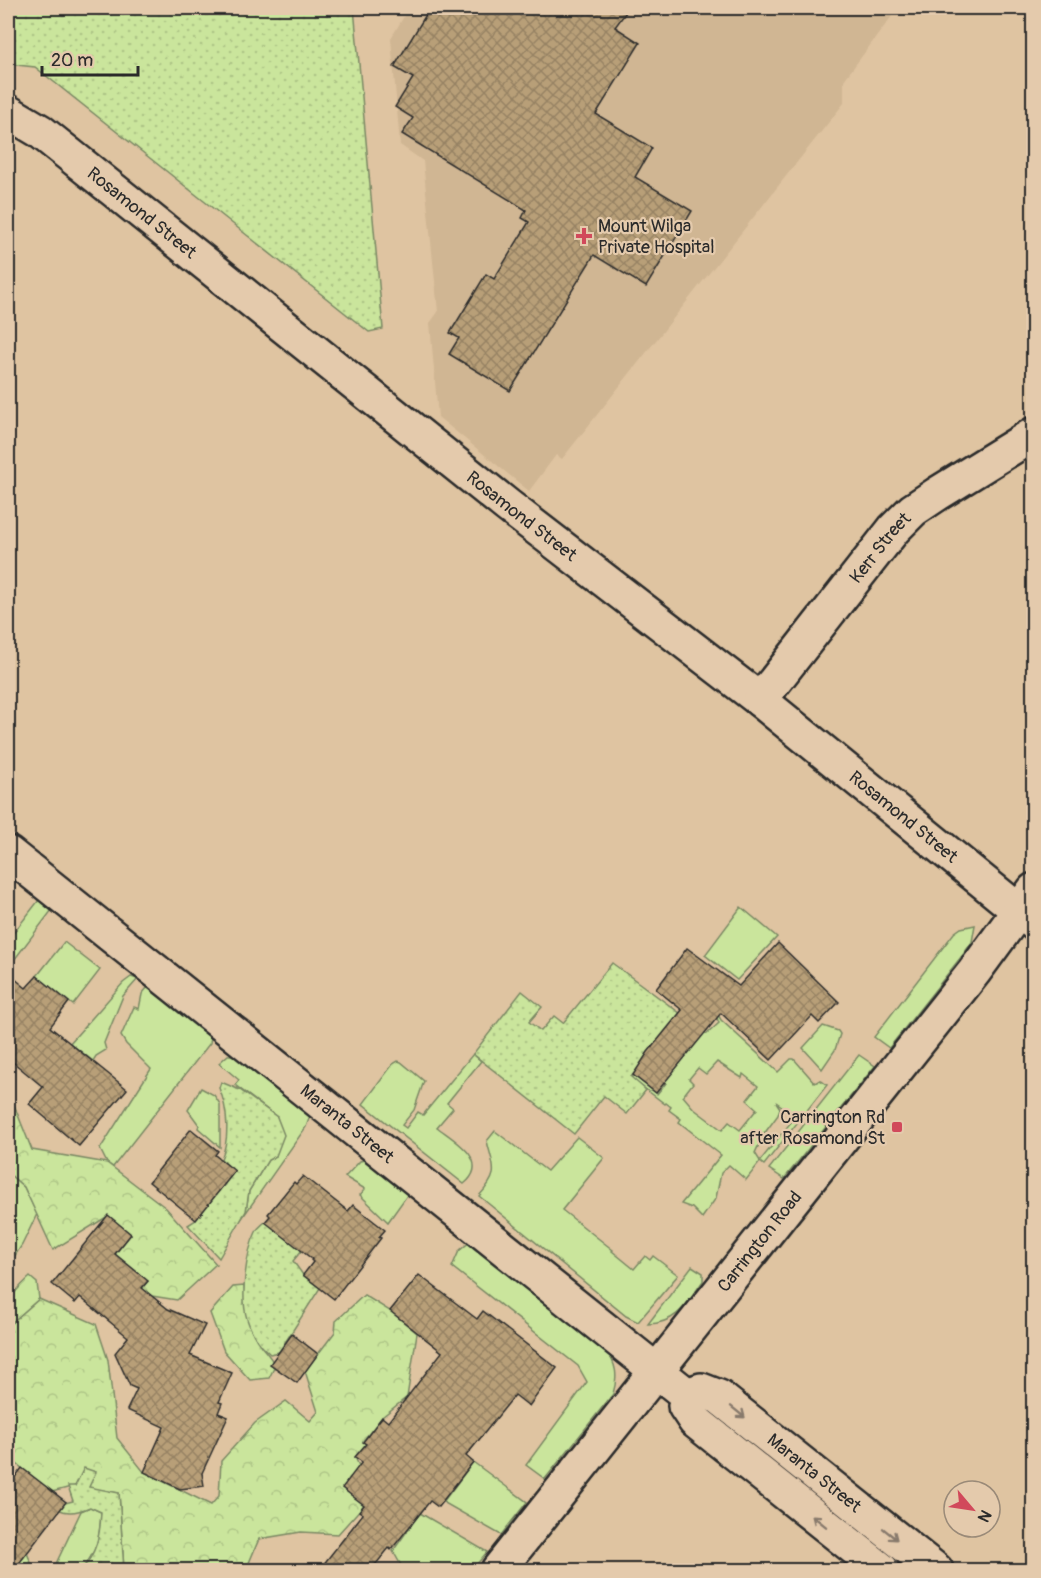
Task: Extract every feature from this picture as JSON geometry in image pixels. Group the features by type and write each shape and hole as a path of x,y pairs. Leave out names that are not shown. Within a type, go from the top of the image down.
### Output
{"street":[{"name":"Rosamond Street","path":"8,112 40,131 508,506 1029,908"},
{"name":"Kerr Street","path":"760,700 894,529 913,510 1034,434"},
{"name":"Maranta Street","path":"8,853 687,1395"},
{"name":"Carrington Road","path":"498,1570 967,981 1029,908"},
{"name":"Maranta Street","path":"687,1395 701,1390 718,1397 936,1570"},
{"name":"Maranta Street","path":"687,1395 685,1407 694,1421 882,1570"}],"shaded area":[{"name":"Mount Wilga Private Hospital","path":"409,8 898,8 844,80 844,103 562,459 556,455 529,491 438,417 430,323 438,312 423,161 400,145 391,38"}],"green space":[{"path":"8,8 354,8 383,329 369,332 35,67 8,64"},
{"path":"39,900 52,910 8,968 8,940"},
{"path":"741,907 777,937 737,980 705,955"},
{"path":"975,925 972,942 889,1048 874,1037 954,933 961,928"},
{"path":"64,942 100,970 73,1005 37,976"},
{"path":"612,963 681,1014 631,1077 646,1090 627,1114 604,1096 574,1134 473,1054 522,991 542,1007 529,1022 541,1031 554,1016 563,1023"},
{"path":"131,977 138,979 123,996 104,1043 106,1050 96,1056 93,1061 70,1043 123,983"},
{"path":"150,988 211,1037 210,1043 113,1167 107,1163 100,1149 151,1069 121,1036 134,1007 139,1009 142,994"},
{"path":"710,1001 721,1020 778,1072 791,1059 794,1059 815,1083 820,1080 827,1085 764,1165 760,1162 746,1180 729,1165 721,1173 716,1198 702,1218 692,1208 681,1204 721,1155 679,1122 681,1119 669,1110 671,1107 631,1078 633,1075 657,1094 666,1083 642,1063 681,1014 707,1034 719,1023","holes":["717,1062 742,1078 743,1074 758,1086 747,1100 757,1109 740,1130 729,1122 722,1130 694,1109 683,1096 693,1083 689,1079 698,1068 706,1074","776,1102 796,1116 760,1161 755,1153 764,1134 778,1115 780,1108"]},
{"path":"823,1026 838,1031 840,1034 835,1050 822,1069 803,1048"},
{"path":"473,1054 481,1061 447,1103 453,1108 437,1127 461,1145 473,1160 472,1176 464,1184 363,1104 393,1064 401,1062 424,1081 414,1110 402,1125 406,1128 418,1112 423,1115"},
{"path":"228,1055 234,1055 310,1116 306,1127 240,1221 246,1211 249,1191 268,1160 276,1156 277,1117 235,1085 239,1080 219,1063"},
{"path":"859,1055 875,1066 784,1179 769,1169"},
{"path":"221,1082 240,1090 277,1117 284,1135 276,1156 268,1160 249,1191 246,1211 219,1258 188,1225 196,1220 234,1171 221,1159 226,1142 227,1124 219,1088"},
{"path":"201,1088 214,1095 220,1104 220,1147 198,1128 199,1125 188,1110"},
{"path":"8,1090 32,1150 107,1163 166,1208 216,1264 177,1300 152,1296 142,1288 148,1281 115,1254 131,1234 108,1216 53,1250 24,1187 8,1173"},
{"path":"495,1131 547,1171 577,1137 604,1158 562,1210 634,1269 645,1256 650,1260 653,1256 678,1275 638,1322 626,1316 479,1196 493,1175 493,1164 487,1141"},
{"path":"365,1160 408,1194 388,1222 360,1195 365,1189 345,1177 360,1161"},
{"path":"8,1173 24,1187 37,1214 22,1245 8,1266"},
{"path":"265,1222 307,1244 293,1261 303,1275 320,1288 279,1352 270,1354 251,1329 244,1299 249,1251 257,1230"},
{"path":"471,1241 605,1350 614,1365 616,1382 613,1394 545,1479 526,1465 587,1382 578,1366 452,1267 459,1251"},
{"path":"692,1266 703,1273 703,1281 686,1304 667,1320 648,1324"},
{"path":"30,1277 37,1283 39,1299 8,1326 8,1309 11,1298"},
{"path":"244,1286 248,1318 253,1332 275,1366 269,1378 250,1380 224,1351 210,1313 233,1287"},
{"path":"364,1295 390,1311 417,1333 407,1397 382,1417 363,1441 366,1444 355,1457 359,1466 364,1505 338,1534 301,1532 259,1539 246,1570 124,1570 119,1493 75,1486 52,1492 8,1457 8,1326 39,1299 96,1324 108,1360 117,1438 144,1472 211,1505 219,1496 221,1461 255,1423 286,1401 310,1421 318,1412 305,1371 335,1332 336,1321"},
{"path":"473,1462 527,1502 501,1535 443,1502"},
{"path":"84,1468 96,1472 89,1487 119,1493 124,1570 81,1570 91,1557 97,1543 101,1512 90,1507 75,1512 60,1510 65,1503 73,1501 68,1486 75,1486"},
{"path":"90,1507 101,1512 99,1536 91,1557 81,1570 53,1570 81,1511"},
{"path":"420,1513 487,1552 472,1570 407,1570 402,1567 393,1551"},
{"path":"8,1550 21,1560 27,1553 34,1570 8,1570"}],"building":[{"path":"430,8 629,8 615,27 640,43 596,114 652,148 635,177 692,211 646,287 594,255 510,391 449,354 459,338 450,333 486,274 494,279 529,222 522,218 526,210 402,134 413,118 395,107 413,78 394,67"},
{"path":"778,943 839,1002 819,1023 812,1016 771,1060 721,1013 656,1093 633,1075 648,1052 682,1010 656,989 687,948 739,986"},
{"path":"8,973 26,988 37,976 69,1002 50,1027 127,1089 79,1146 29,1104 43,1087 8,1058"},
{"path":"191,1129 218,1151 215,1155 235,1171 196,1220 149,1182"},
{"path":"303,1176 348,1211 353,1205 385,1230 334,1299 303,1275 313,1262 312,1259 265,1222 270,1216 268,1214 294,1182 296,1184"},
{"path":"108,1215 131,1234 115,1254 148,1281 142,1288 168,1309 205,1325 190,1355 232,1373 219,1402 222,1403 218,1413 228,1417 202,1473 204,1486 180,1489 144,1472 164,1427 127,1410 137,1389 130,1386 115,1353 128,1337 80,1297 75,1303 52,1284"},
{"path":"419,1275 477,1319 483,1311 557,1368 529,1406 515,1395 466,1456 473,1462 438,1507 430,1501 391,1550 389,1548 371,1570 319,1570 363,1514 359,1511 364,1505 342,1488 362,1462 355,1457 366,1444 363,1442 382,1417 388,1422 442,1352 390,1311"},
{"path":"292,1334 318,1354 297,1383 270,1364"},
{"path":"22,1468 66,1502 14,1570 8,1570 8,1486"}],"place":[{"name":"Mount Wilga Private Hospital","path":"584,236"},
{"name":"Carrington Rd after Rosamond St","path":"897,1127"}]}
